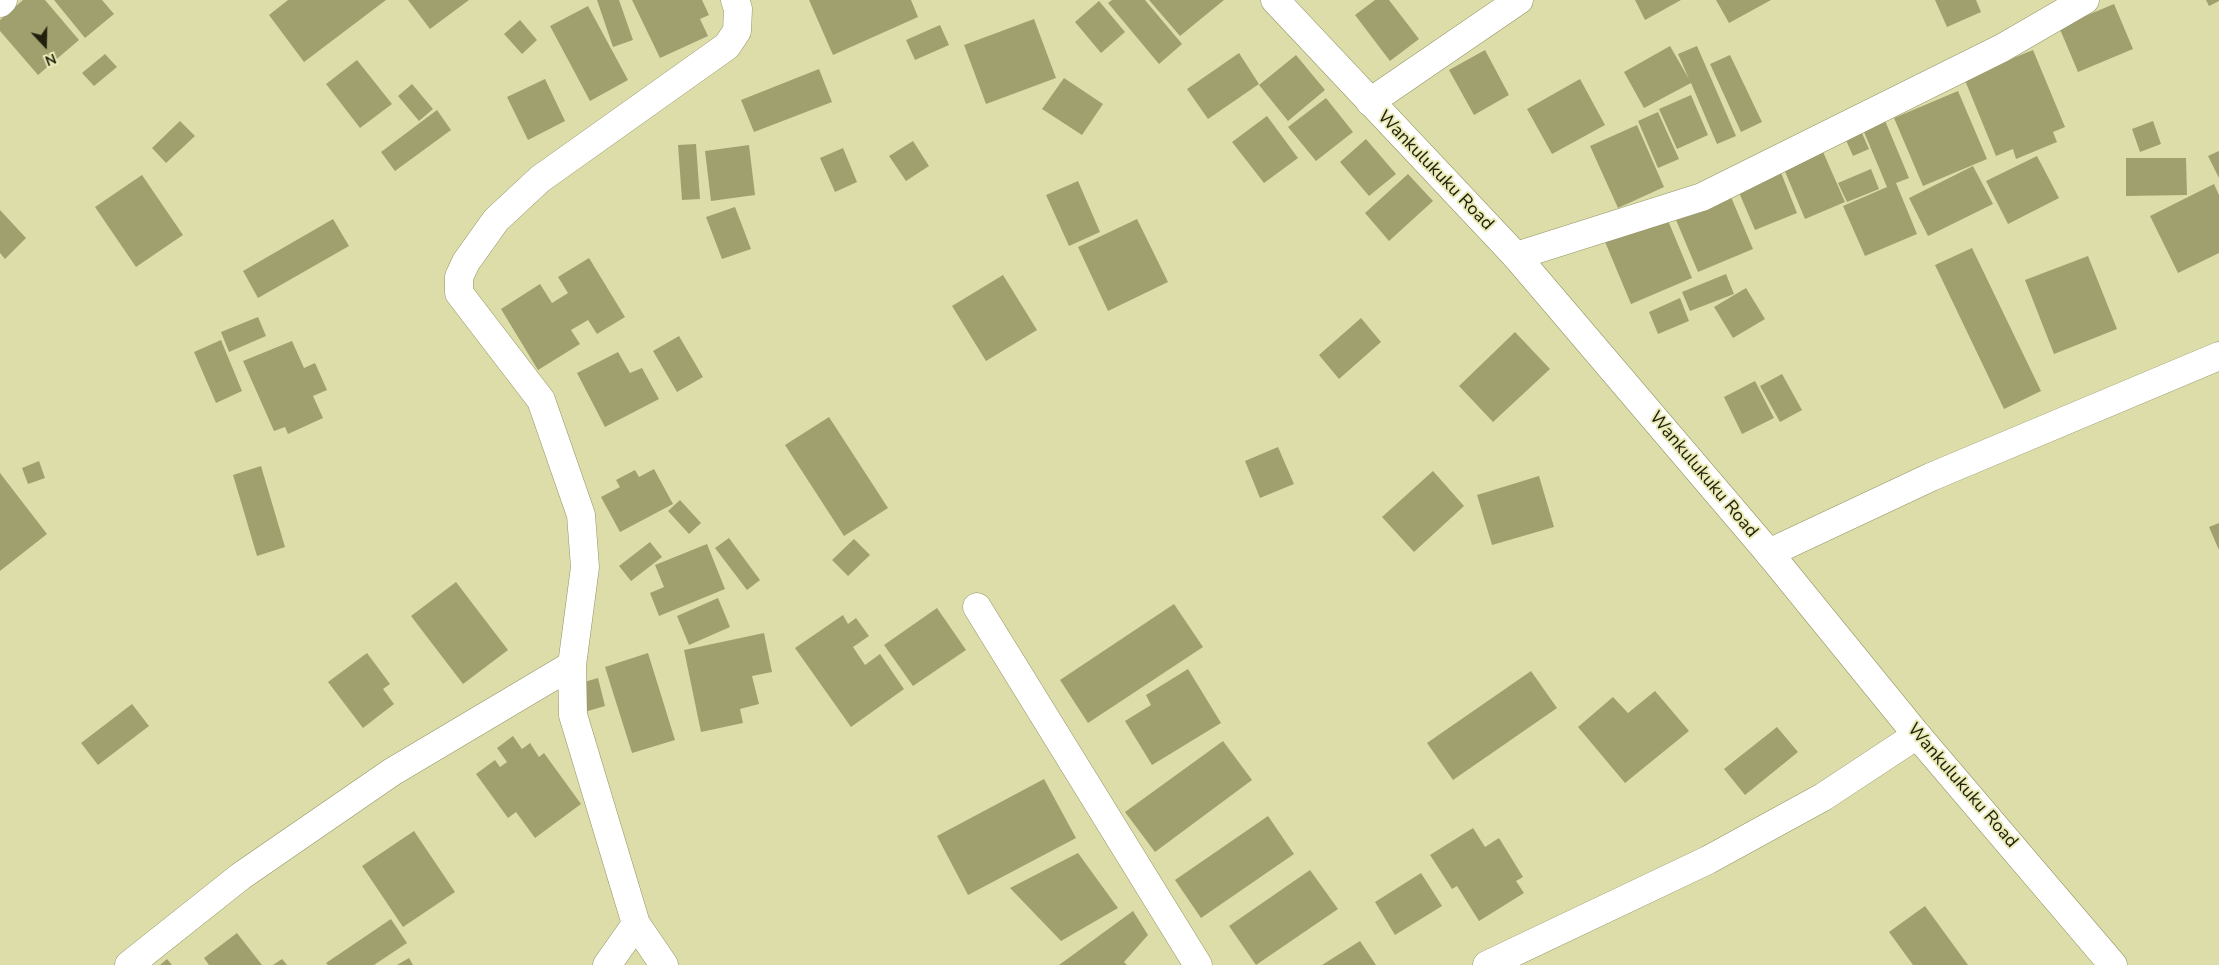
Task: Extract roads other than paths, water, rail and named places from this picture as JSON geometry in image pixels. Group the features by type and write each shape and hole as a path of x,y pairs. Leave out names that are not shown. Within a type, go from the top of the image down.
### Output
{"street":[{"path":"0,3 3,0"},
{"path":"664,965 636,924 573,715 572,664 585,567 581,515 541,400 459,293 460,277 466,262 496,220 540,179 727,46 736,30 738,9 735,0"},
{"name":"Wankulukuku Road","path":"1274,0 1516,256 1770,553 1917,735 2113,965"},
{"path":"1370,102 1519,0"},
{"path":"1516,256 1702,196 2002,48 2085,0"},
{"path":"1770,553 1932,477 2219,356"},
{"path":"977,607 1198,965"},
{"path":"129,965 240,876 392,772 572,664"},
{"path":"1488,965 1708,860 1823,797 1917,735"},
{"path":"607,965 636,924"}]}
